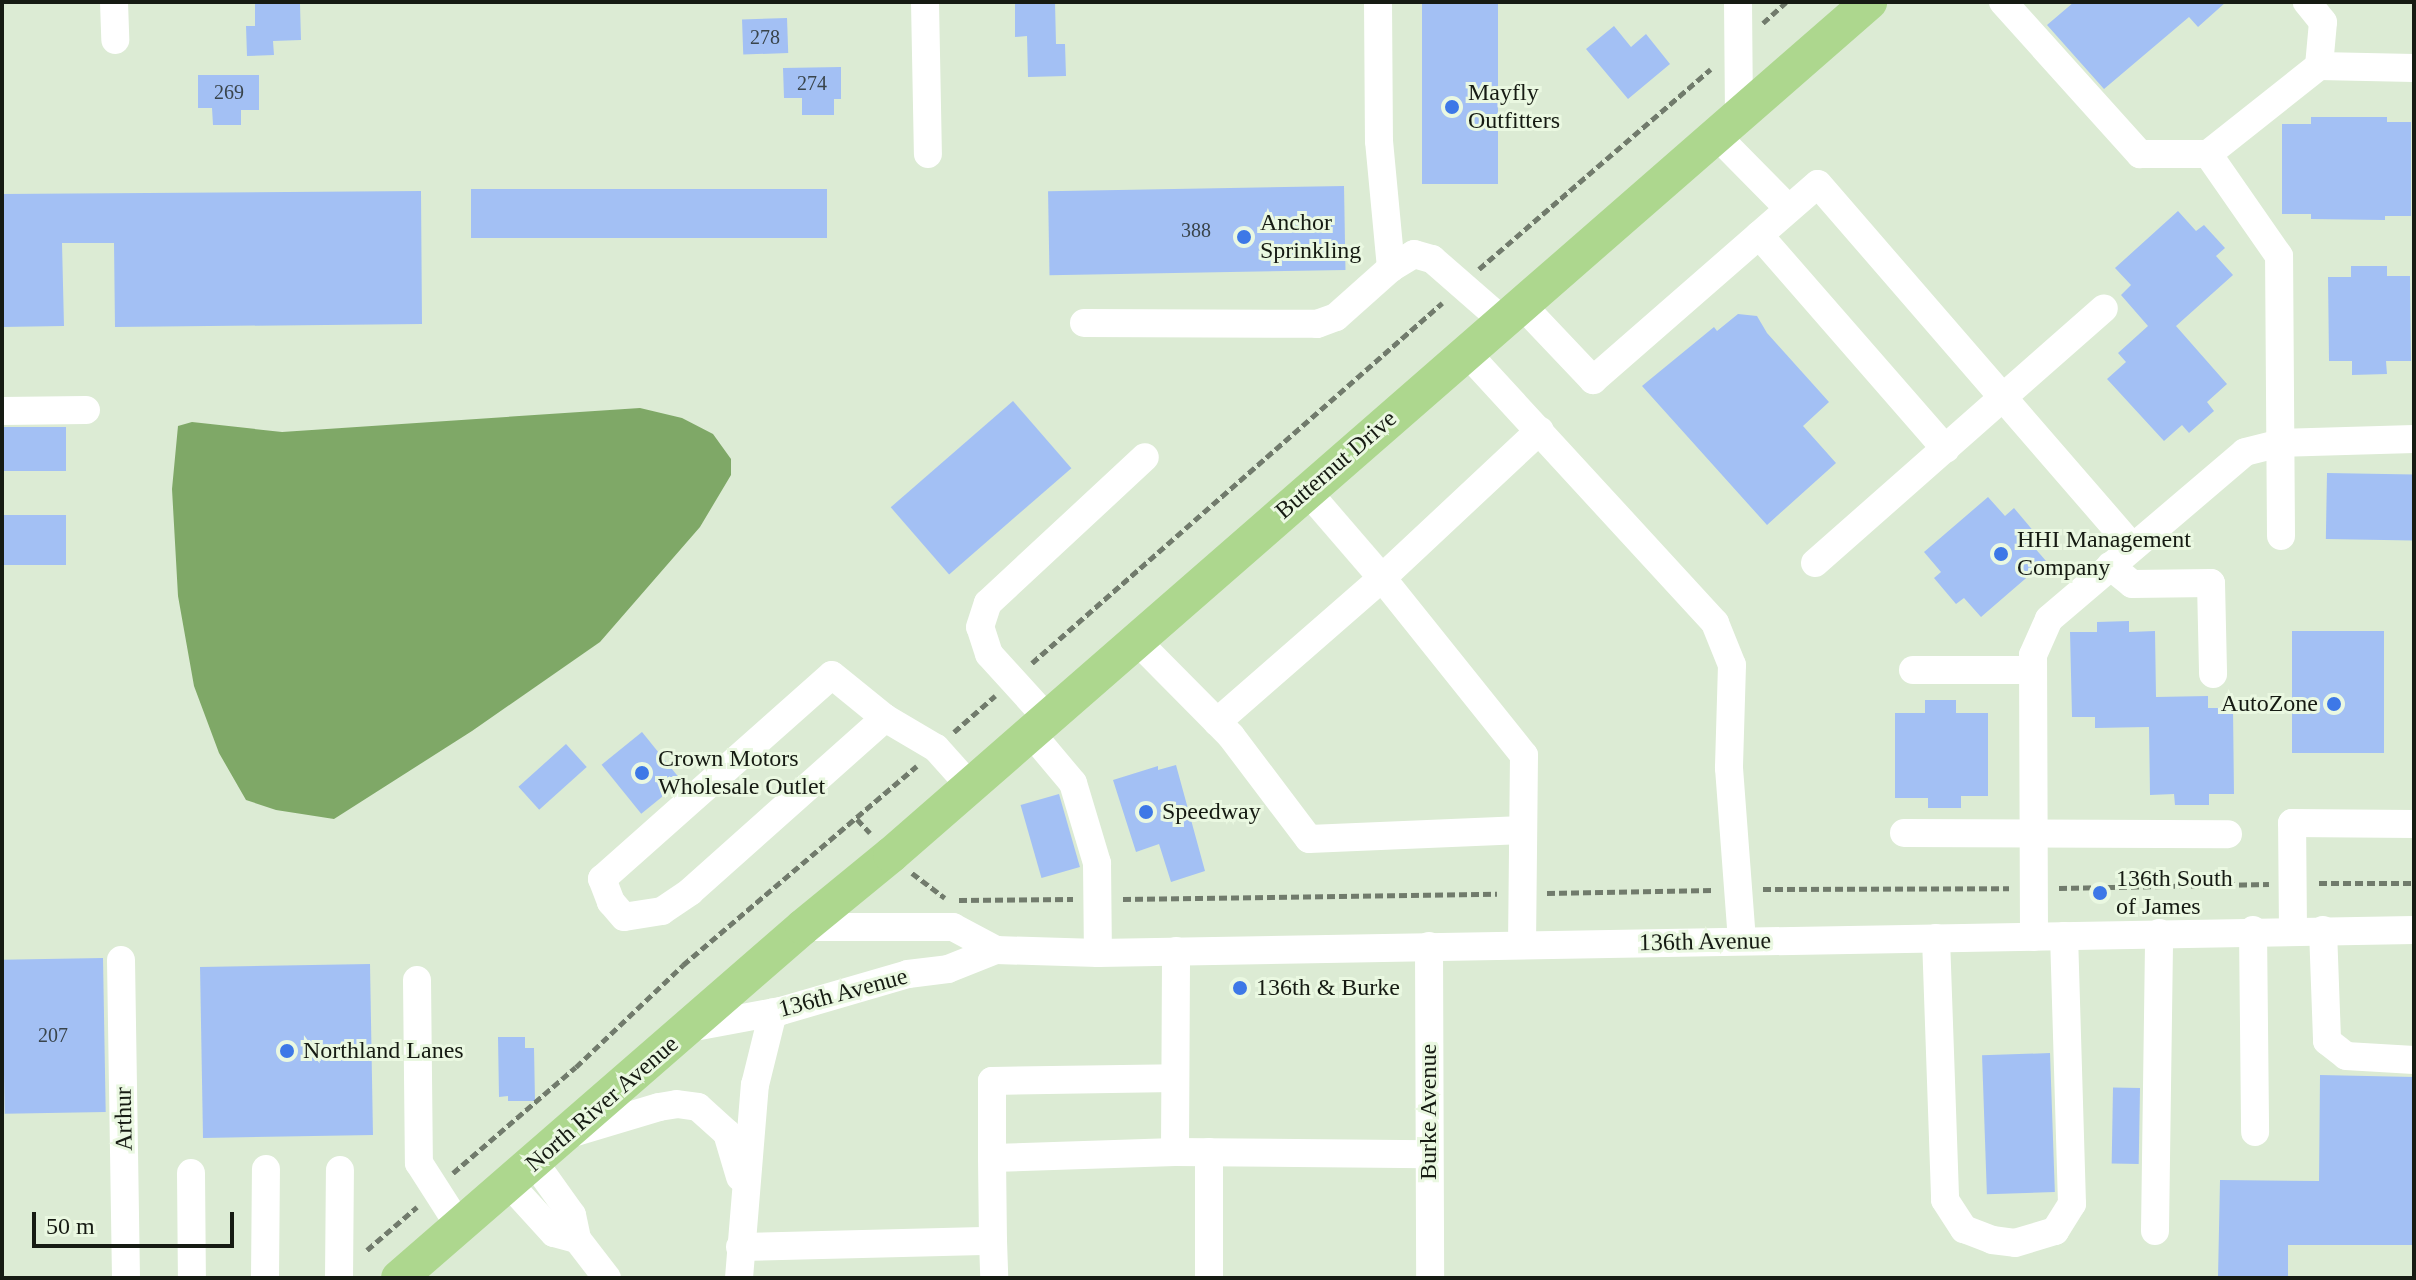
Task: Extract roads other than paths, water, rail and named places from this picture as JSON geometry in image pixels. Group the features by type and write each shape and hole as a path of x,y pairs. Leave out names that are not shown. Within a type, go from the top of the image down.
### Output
{"main road":[{"name":"Butternut Drive","path":"803,927 891,855 1869,2"},
{"name":"North River Avenue","path":"399,1278 803,927"}],"street":[{"path":"114,2 115,40"},
{"path":"925,2 928,154"},
{"path":"1378,2 1379,141 1391,268"},
{"path":"1738,2 1741,43 1727,124 1789,209"},
{"path":"2003,2 2140,154 2208,154 2319,66 2414,68"},
{"path":"2307,2 2323,22 2319,66"},
{"path":"2208,154 2279,256 2281,536"},
{"path":"1084,323 1317,324 1336,317 1391,268 1414,254 1432,259 1461,286 1511,312 1593,380 1818,184 2132,546"},
{"path":"1759,235 1946,449"},
{"path":"1815,563 2104,308"},
{"path":"1466,352 1715,623 1732,665 1729,768 1742,941"},
{"path":"2,411 86,410"},
{"path":"1217,722 1382,578 1540,430"},
{"path":"2034,937 2033,655 2049,619 2245,452 2280,443 2414,439"},
{"path":"1098,953 1100,899 1097,863 1073,783 1011,682 989,654 980,627 988,603 1145,457"},
{"path":"1307,491 1382,578 1524,755 1522,945"},
{"path":"2110,566 2132,584 2211,583 2213,674"},
{"path":"1136,640 1217,722 1309,839 1523,830"},
{"path":"1913,670 2033,670"},
{"path":"885,718 690,892 662,911 624,917 611,902 602,879 832,675 885,718 936,748 970,786"},
{"path":"2293,930 2292,823 2414,824"},
{"path":"1904,833 2228,834"},
{"name":"136th Avenue","path":"803,927 953,927 996,950"},
{"path":"2253,930 2255,1132"},
{"name":"136th Avenue","path":"689,1028 773,1012 908,974 948,969 996,950 1098,953 2034,937 2253,930 2414,930"},
{"path":"2323,930 2327,1041 2346,1056 2414,1060"},
{"path":"2155,1231 2159,933"},
{"path":"1936,938 1945,1200 1964,1229 1992,1240 2015,1243 2055,1231 2072,1204 2064,936"},
{"name":"Burke Avenue","path":"1429,946 1430,1278"},
{"path":"1175,1152 1176,951"},
{"name":"Arthur","path":"121,960 126,1278"},
{"path":"417,980 419,1163 460,1227"},
{"path":"739,1278 744,1193 759,1062 773,1012"},
{"path":"994,1278 992,1081 1175,1078"},
{"path":"566,1134 659,1107 677,1104 698,1107 727,1133 744,1193"},
{"path":"992,1158 1175,1152 1429,1154"},
{"path":"1209,1152 1209,1278"},
{"path":"265,1278 266,1169"},
{"path":"339,1278 340,1170"},
{"path":"191,1173 192,1278"},
{"path":"522,1173 554,1233 577,1239 595,1274"},
{"path":"740,1247 993,1241"}],"place":[{"name":"Mayfly Outfitters","path":"1452,107"},
{"name":"Anchor Sprinkling","path":"1244,237"},
{"name":"HHI Management Company","path":"2001,554"},
{"name":"AutoZone","path":"2334,704"},
{"name":"Crown Motors Wholesale Outlet","path":"642,773"},
{"name":"Speedway","path":"1146,812"},
{"name":"136th South of James","path":"2100,893"},
{"name":"136th & Burke","path":"1240,988"},
{"name":"Northland Lanes","path":"287,1051"}]}
